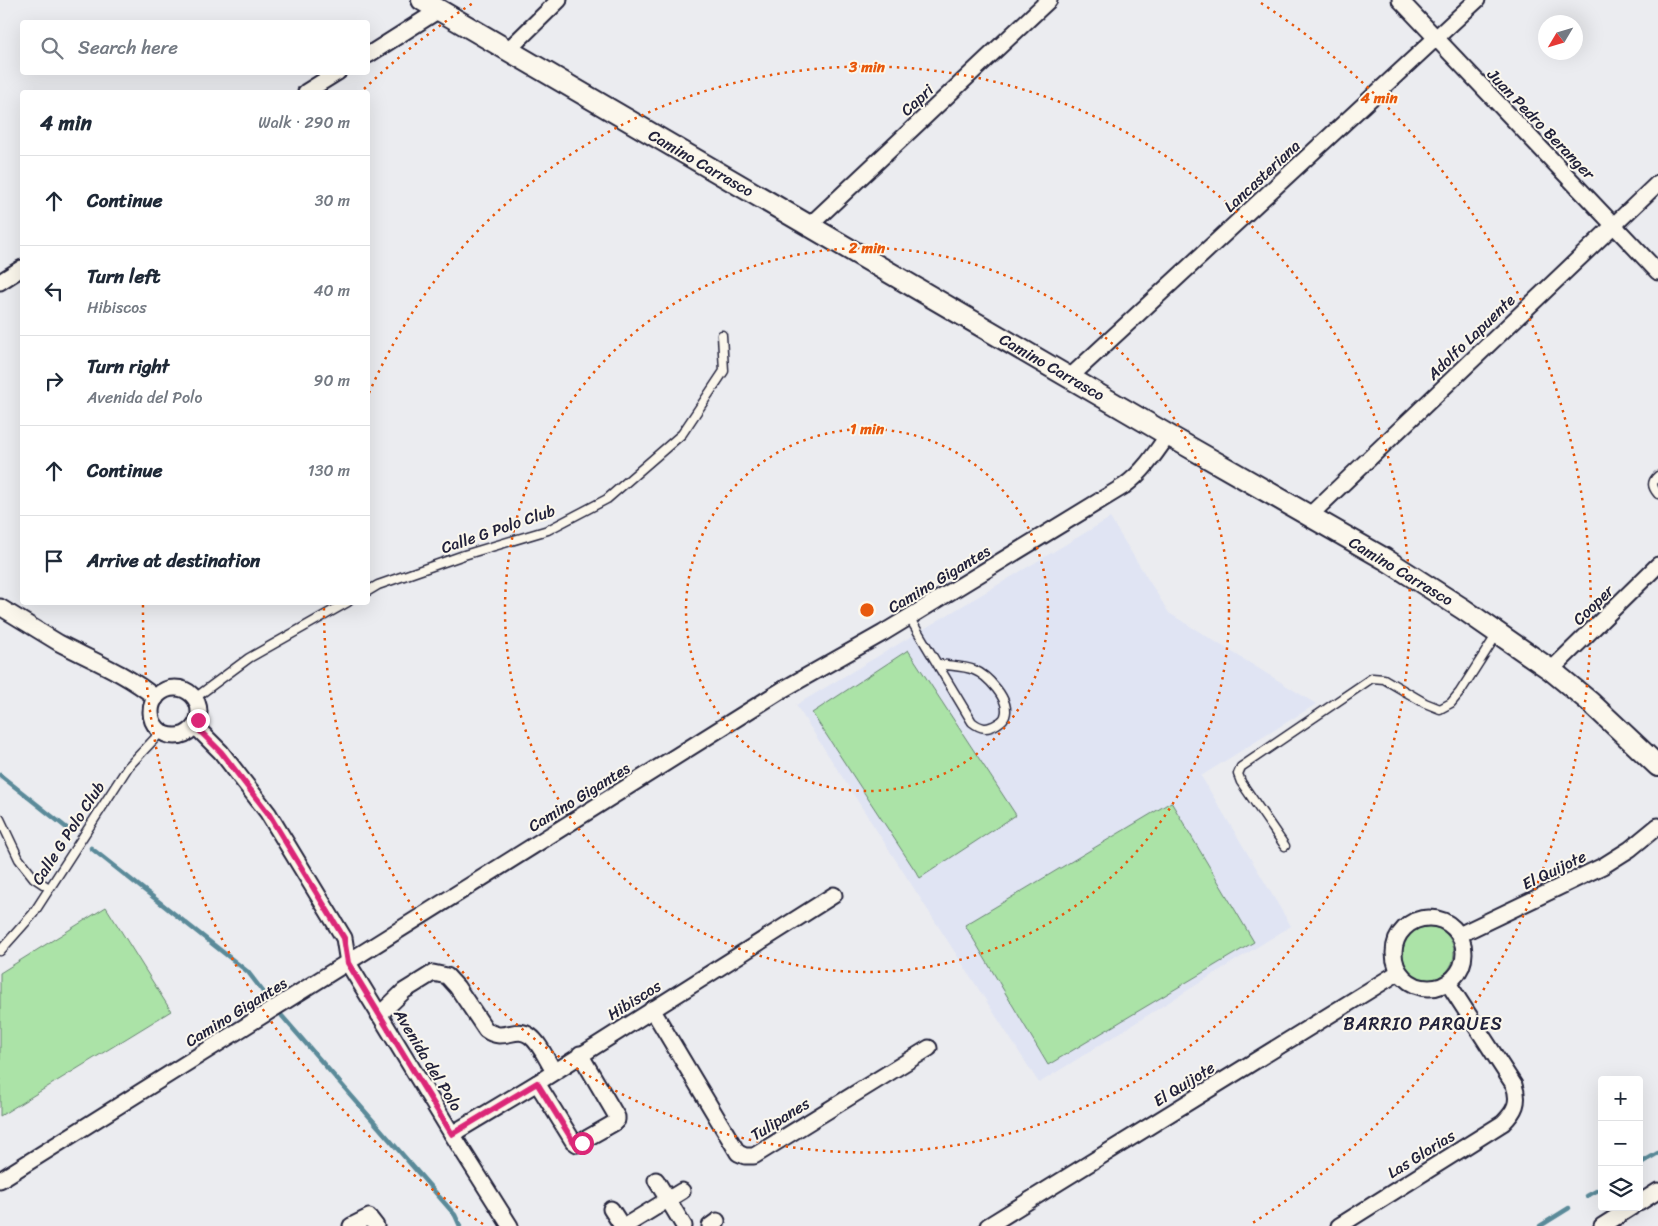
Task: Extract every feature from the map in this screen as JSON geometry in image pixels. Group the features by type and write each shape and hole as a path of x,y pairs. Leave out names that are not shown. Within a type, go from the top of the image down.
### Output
{"main road":[{"name":"Camino Carrasco","path":"422,0 1168,435 1385,559 1498,632 1552,670 1590,702 1658,766"}],"street":[{"path":"508,50 559,0"},
{"name":"Capri","path":"809,226 1049,0"},
{"name":"Juan Pedro Beranger","path":"1400,0 1658,272"},
{"name":"Lancasteriana","path":"1070,377 1477,0"},
{"path":"370,53 439,10"},
{"path":"309,90 333,75"},
{"name":"Adolfo Lapuente","path":"1309,516 1658,183"},
{"path":"1,280 20,269"},
{"name":"Camino Gigantes","path":"0,1180 782,690 909,617 1124,486 1136,477 1150,461 1168,435"},
{"name":"Cooper","path":"1552,670 1658,566"},
{"path":"0,607 59,642 126,677 156,698"},
{"path":"175,688 190,693 195,698 199,712 195,726 183,735 175,736 161,732 156,726 151,712 156,698 168,689 175,688"},
{"path":"195,726 221,752 268,813 344,938 348,963"},
{"name":"El Quijote","path":"1459,935 1603,866 1630,849 1658,826"},
{"name":"Hibiscos","path":"452,1134 537,1083 580,1054 834,895"},
{"path":"1433,918 1445,922 1459,935 1463,946 1464,958 1455,978 1448,983 1440,987 1427,988 1414,985 1399,972 1394,954 1395,942 1410,923 1421,919 1433,918"},
{"name":"Avenida del Polo","path":"348,963 510,1226"},
{"name":"El Quijote","path":"988,1226 1399,972"},
{"path":"379,1015 404,991 434,974 447,976 457,987 486,1030 491,1034 503,1036 519,1032 528,1034 554,1071"},
{"name":"Las Glorias","path":"1339,1226 1503,1123 1517,1105 1514,1085 1448,983"},
{"name":"Tulipanes","path":"652,1009 738,1153 745,1156 754,1156 929,1048"},
{"path":"537,1083 573,1141 577,1144 614,1123 617,1117 580,1054"},
{"path":"656,1180 684,1226"},
{"path":"611,1209 623,1226 682,1191"},
{"path":"1643,1200 1658,1191"},
{"path":"1602,1226 1627,1216"},
{"path":"351,1226 372,1221"}],"lane":[{"name":"Calle G Polo Club","path":"370,590 378,585 464,555 548,530 607,499 682,434 724,371 722,335"},
{"path":"1658,476 1653,480 1653,485 1658,494"},
{"path":"195,698 249,658 343,605"},
{"path":"909,617 939,664 972,722 979,727 990,728 1002,721 1006,708 993,683 972,669 939,664"},
{"path":"1285,846 1241,782 1238,774 1241,767 1372,678 1384,679 1440,710 1452,703 1498,632"},
{"name":"Calle G Polo Club","path":"0,951 33,914 128,767 161,732"},
{"path":"0,819 19,859 34,878 49,888"}],"shaded area":[{"path":"1110,518 1169,613 1316,704 1201,776 1291,926 1039,1083 796,705"}],"green space":[{"path":"908,650 1016,815 920,878 812,713"},
{"path":"1171,802 1254,942 1048,1065 965,925"},
{"path":"106,907 171,1011 0,1116 0,973"},
{"path":"1422,926 1432,926 1442,930 1450,938 1454,953 1450,968 1442,976 1432,980 1422,980 1412,976 1404,968 1400,958 1400,948 1404,938 1412,930"}],"waterway":[{"path":"0,775 68,829"},
{"path":"91,848 248,972 268,998"},
{"path":"282,1016 455,1215 460,1226"},
{"path":"1643,1162 1658,1153"},
{"path":"1587,1196 1598,1190"},
{"path":"1540,1226 1569,1208"}],"district":[{"name":"BARRIO PARQUES","path":"1423,1024"}],"route":[{"path":"198,720 195,726 221,752 268,813 344,938 348,963 452,1134 537,1083 573,1141 577,1144 582,1143"}]}
